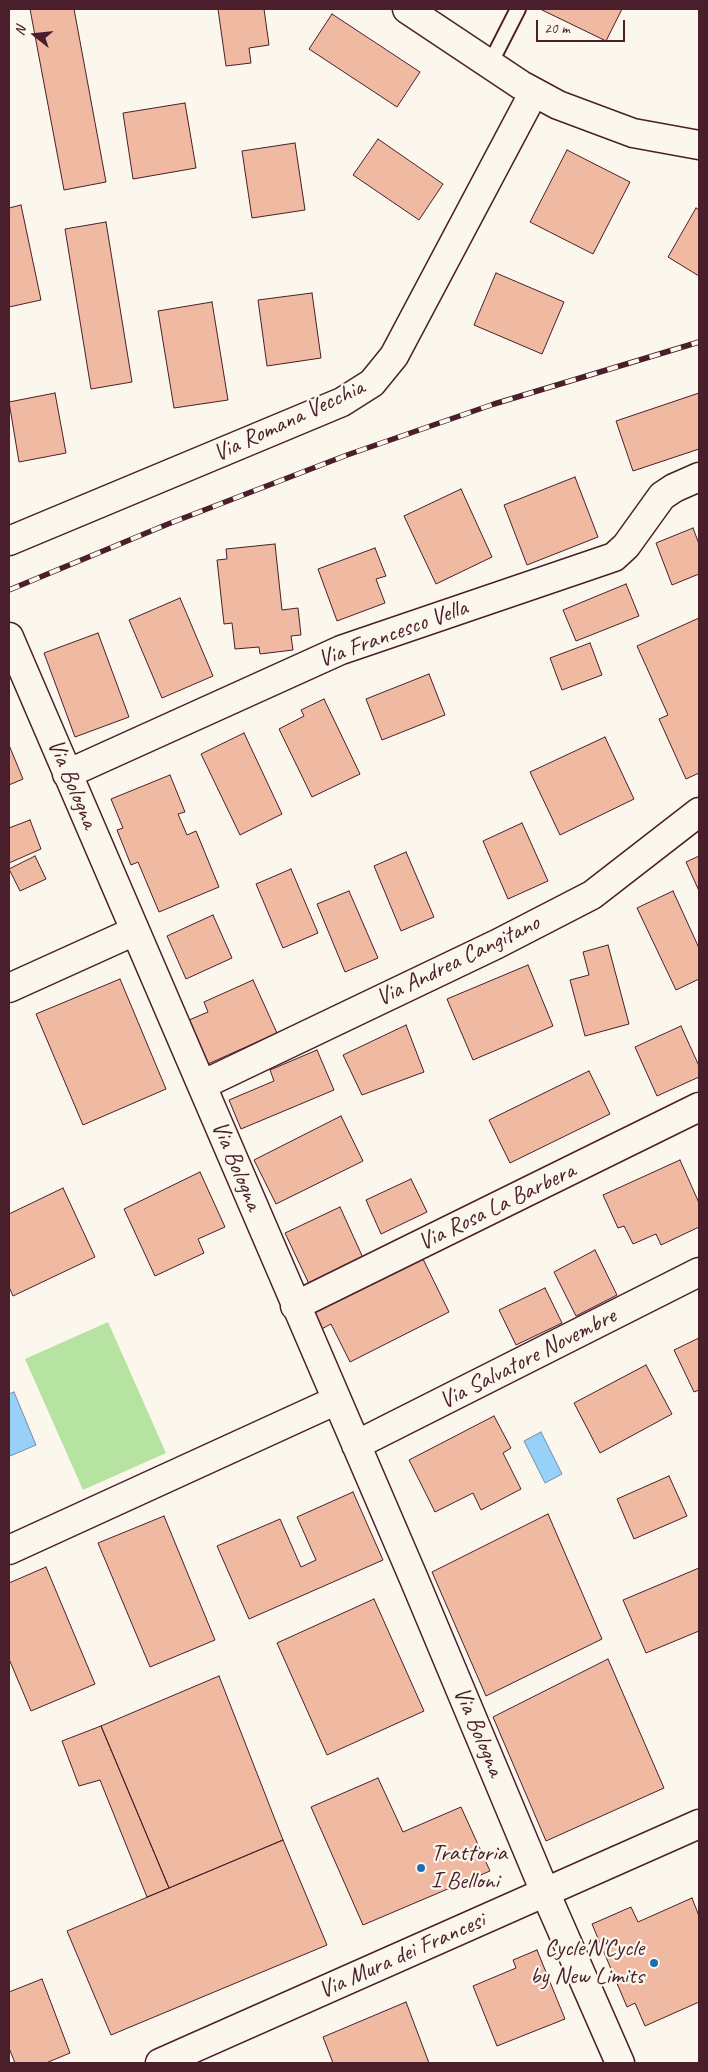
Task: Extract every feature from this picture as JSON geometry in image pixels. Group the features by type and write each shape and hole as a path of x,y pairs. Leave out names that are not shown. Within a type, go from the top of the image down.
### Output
{"street":[{"path":"407,9 534,92 579,114 633,133 699,145"},
{"name":"Via Romana Vecchia","path":"9,541 342,402 372,383 394,356 534,92"},
{"name":"Via Francesco Vella","path":"67,774 341,650 614,557 626,546 662,496 674,488 699,477"},
{"name":"Via Bologna","path":"9,637 337,1400 545,1892 620,2063"},
{"name":"Via Andrea Cangitano","path":"202,1085 488,948 592,894 699,812"},
{"path":"9,988 135,931"},
{"name":"Via Rosa La Barbera","path":"295,1306 699,1107"},
{"name":"Via Salvatore Novembre","path":"356,1445 699,1272"},
{"path":"9,1550 337,1400"},
{"name":"Via Mura dei Francesi","path":"160,2063 699,1824"}],"lane":[{"path":"490,64 518,9"}],"green space":[{"path":"108,1322 166,1453 83,1490 25,1359"}],"water":[{"path":"14,1392 36,1445 10,1456 9,1394"},
{"path":"541,1432 562,1474 545,1483 524,1441"}],"building":[{"path":"30,9 74,9 106,182 64,190"},
{"path":"218,9 264,9 269,45 249,48 251,63 226,66"},
{"path":"540,9 622,9 606,41"},
{"path":"332,14 420,72 397,107 309,49"},
{"path":"185,103 196,168 133,179 123,113"},
{"path":"378,139 443,184 419,220 353,175"},
{"path":"295,143 305,210 252,218 242,151"},
{"path":"567,150 630,182 593,254 530,222"},
{"path":"21,205 41,300 9,307 9,208"},
{"path":"696,208 699,210 699,276 668,257"},
{"path":"106,222 132,382 91,389 65,229"},
{"path":"496,273 564,302 542,354 474,325"},
{"path":"312,293 321,358 267,366 258,300"},
{"path":"212,302 228,400 174,408 158,311"},
{"path":"55,393 66,453 19,462 9,402"},
{"path":"699,393 699,449 633,471 616,421"},
{"path":"575,477 598,537 527,565 504,505"},
{"path":"461,489 492,557 436,584 404,516"},
{"path":"693,528 699,544 699,574 672,585 656,543"},
{"path":"275,544 282,610 298,608 301,635 291,636 293,650 260,654 259,647 235,649 232,623 224,624 217,560 227,559 226,549"},
{"path":"375,548 386,576 376,579 385,603 337,621 318,569"},
{"path":"626,584 639,616 576,641 563,610"},
{"path":"180,598 213,676 162,698 129,620"},
{"path":"699,618 699,773 686,779 659,719 668,715 637,646"},
{"path":"98,633 129,717 75,737 44,653"},
{"path":"590,643 602,675 562,690 550,658"},
{"path":"429,674 445,715 382,740 366,699"},
{"path":"324,699 360,774 312,797 279,729 304,716 301,710"},
{"path":"244,733 282,814 240,835 201,754"},
{"path":"605,737 634,799 560,835 530,772"},
{"path":"9,745 23,779 9,785"},
{"path":"170,775 185,812 178,814 187,835 196,831 219,887 159,912 138,862 131,865 117,830 123,828 111,799"},
{"path":"30,820 41,849 9,863 9,828"},
{"path":"522,823 548,881 508,899 483,841"},
{"path":"406,852 434,917 401,931 374,866"},
{"path":"35,856 46,879 20,891 9,869"},
{"path":"699,856 699,891 686,862"},
{"path":"291,869 318,933 283,948 256,884"},
{"path":"349,891 378,958 345,972 317,904"},
{"path":"673,891 699,948 699,979 676,990 637,908"},
{"path":"213,915 232,958 186,979 167,936"},
{"path":"608,945 629,1024 585,1036 570,980 589,975 583,952"},
{"path":"528,965 553,1026 473,1060 447,999"},
{"path":"120,979 166,1089 83,1125 36,1014"},
{"path":"253,980 277,1033 208,1064 189,1020 208,1012 204,1002"},
{"path":"406,1025 424,1072 362,1095 343,1055"},
{"path":"681,1026 699,1066 699,1077 657,1096 635,1047"},
{"path":"317,1050 334,1090 241,1129 229,1100 274,1081 270,1070"},
{"path":"589,1071 610,1114 510,1163 489,1120"},
{"path":"341,1116 363,1161 276,1204 254,1160"},
{"path":"680,1160 699,1203 699,1227 661,1245 656,1234 633,1244 624,1226 618,1228 603,1195"},
{"path":"200,1172 225,1227 198,1239 204,1253 155,1276 124,1209"},
{"path":"411,1179 427,1212 381,1234 366,1200"},
{"path":"63,1188 95,1257 13,1296 9,1287 9,1214"},
{"path":"340,1207 364,1260 310,1286 285,1233"},
{"path":"595,1250 617,1295 576,1316 554,1272"},
{"path":"422,1257 449,1312 350,1362 331,1324 316,1332 307,1314"},
{"path":"545,1288 562,1323 516,1345 499,1310"},
{"path":"699,1338 699,1390 694,1392 674,1350"},
{"path":"646,1365 672,1414 600,1453 574,1403"},
{"path":"494,1416 511,1448 503,1453 521,1489 481,1510 473,1493 435,1512 409,1460"},
{"path":"669,1476 687,1516 634,1539 617,1499"},
{"path":"353,1492 383,1560 249,1619 217,1546 280,1519 301,1567 316,1560 297,1517"},
{"path":"548,1514 602,1639 486,1696 432,1572"},
{"path":"164,1516 215,1640 150,1667 98,1543"},
{"path":"46,1567 95,1684 31,1711 9,1659 9,1583"},
{"path":"699,1568 699,1631 646,1653 623,1600"},
{"path":"374,1599 424,1711 327,1755 277,1643"},
{"path":"608,1659 664,1788 546,1841 493,1717"},
{"path":"219,1676 283,1840 169,1888 101,1726"},
{"path":"101,1726 169,1888 147,1897 100,1780 79,1786 62,1741"},
{"path":"378,1778 403,1832 461,1807 490,1871 363,1925 311,1807"},
{"path":"283,1840 327,1945 111,2035 67,1931"},
{"name":"Cycle'N'Cycle by New Limits","path":"692,1898 699,1916 699,2002 645,2026 635,2003 627,2007 592,1924 631,1907 638,1922"},
{"path":"537,1950 565,2019 497,2046 473,1986 516,1968 513,1960"},
{"path":"42,1979 70,2053 46,2063 15,2063 9,2048 9,1992"},
{"path":"406,2002 429,2063 333,2063 323,2037"}],"railway":[{"path":"9,590 168,524 347,455 494,404 699,342"}],"place":[{"name":"Trattoria I Belloni","path":"421,1868"},
{"name":"Cycle'N'Cycle by New Limits","path":"654,1963"}]}
